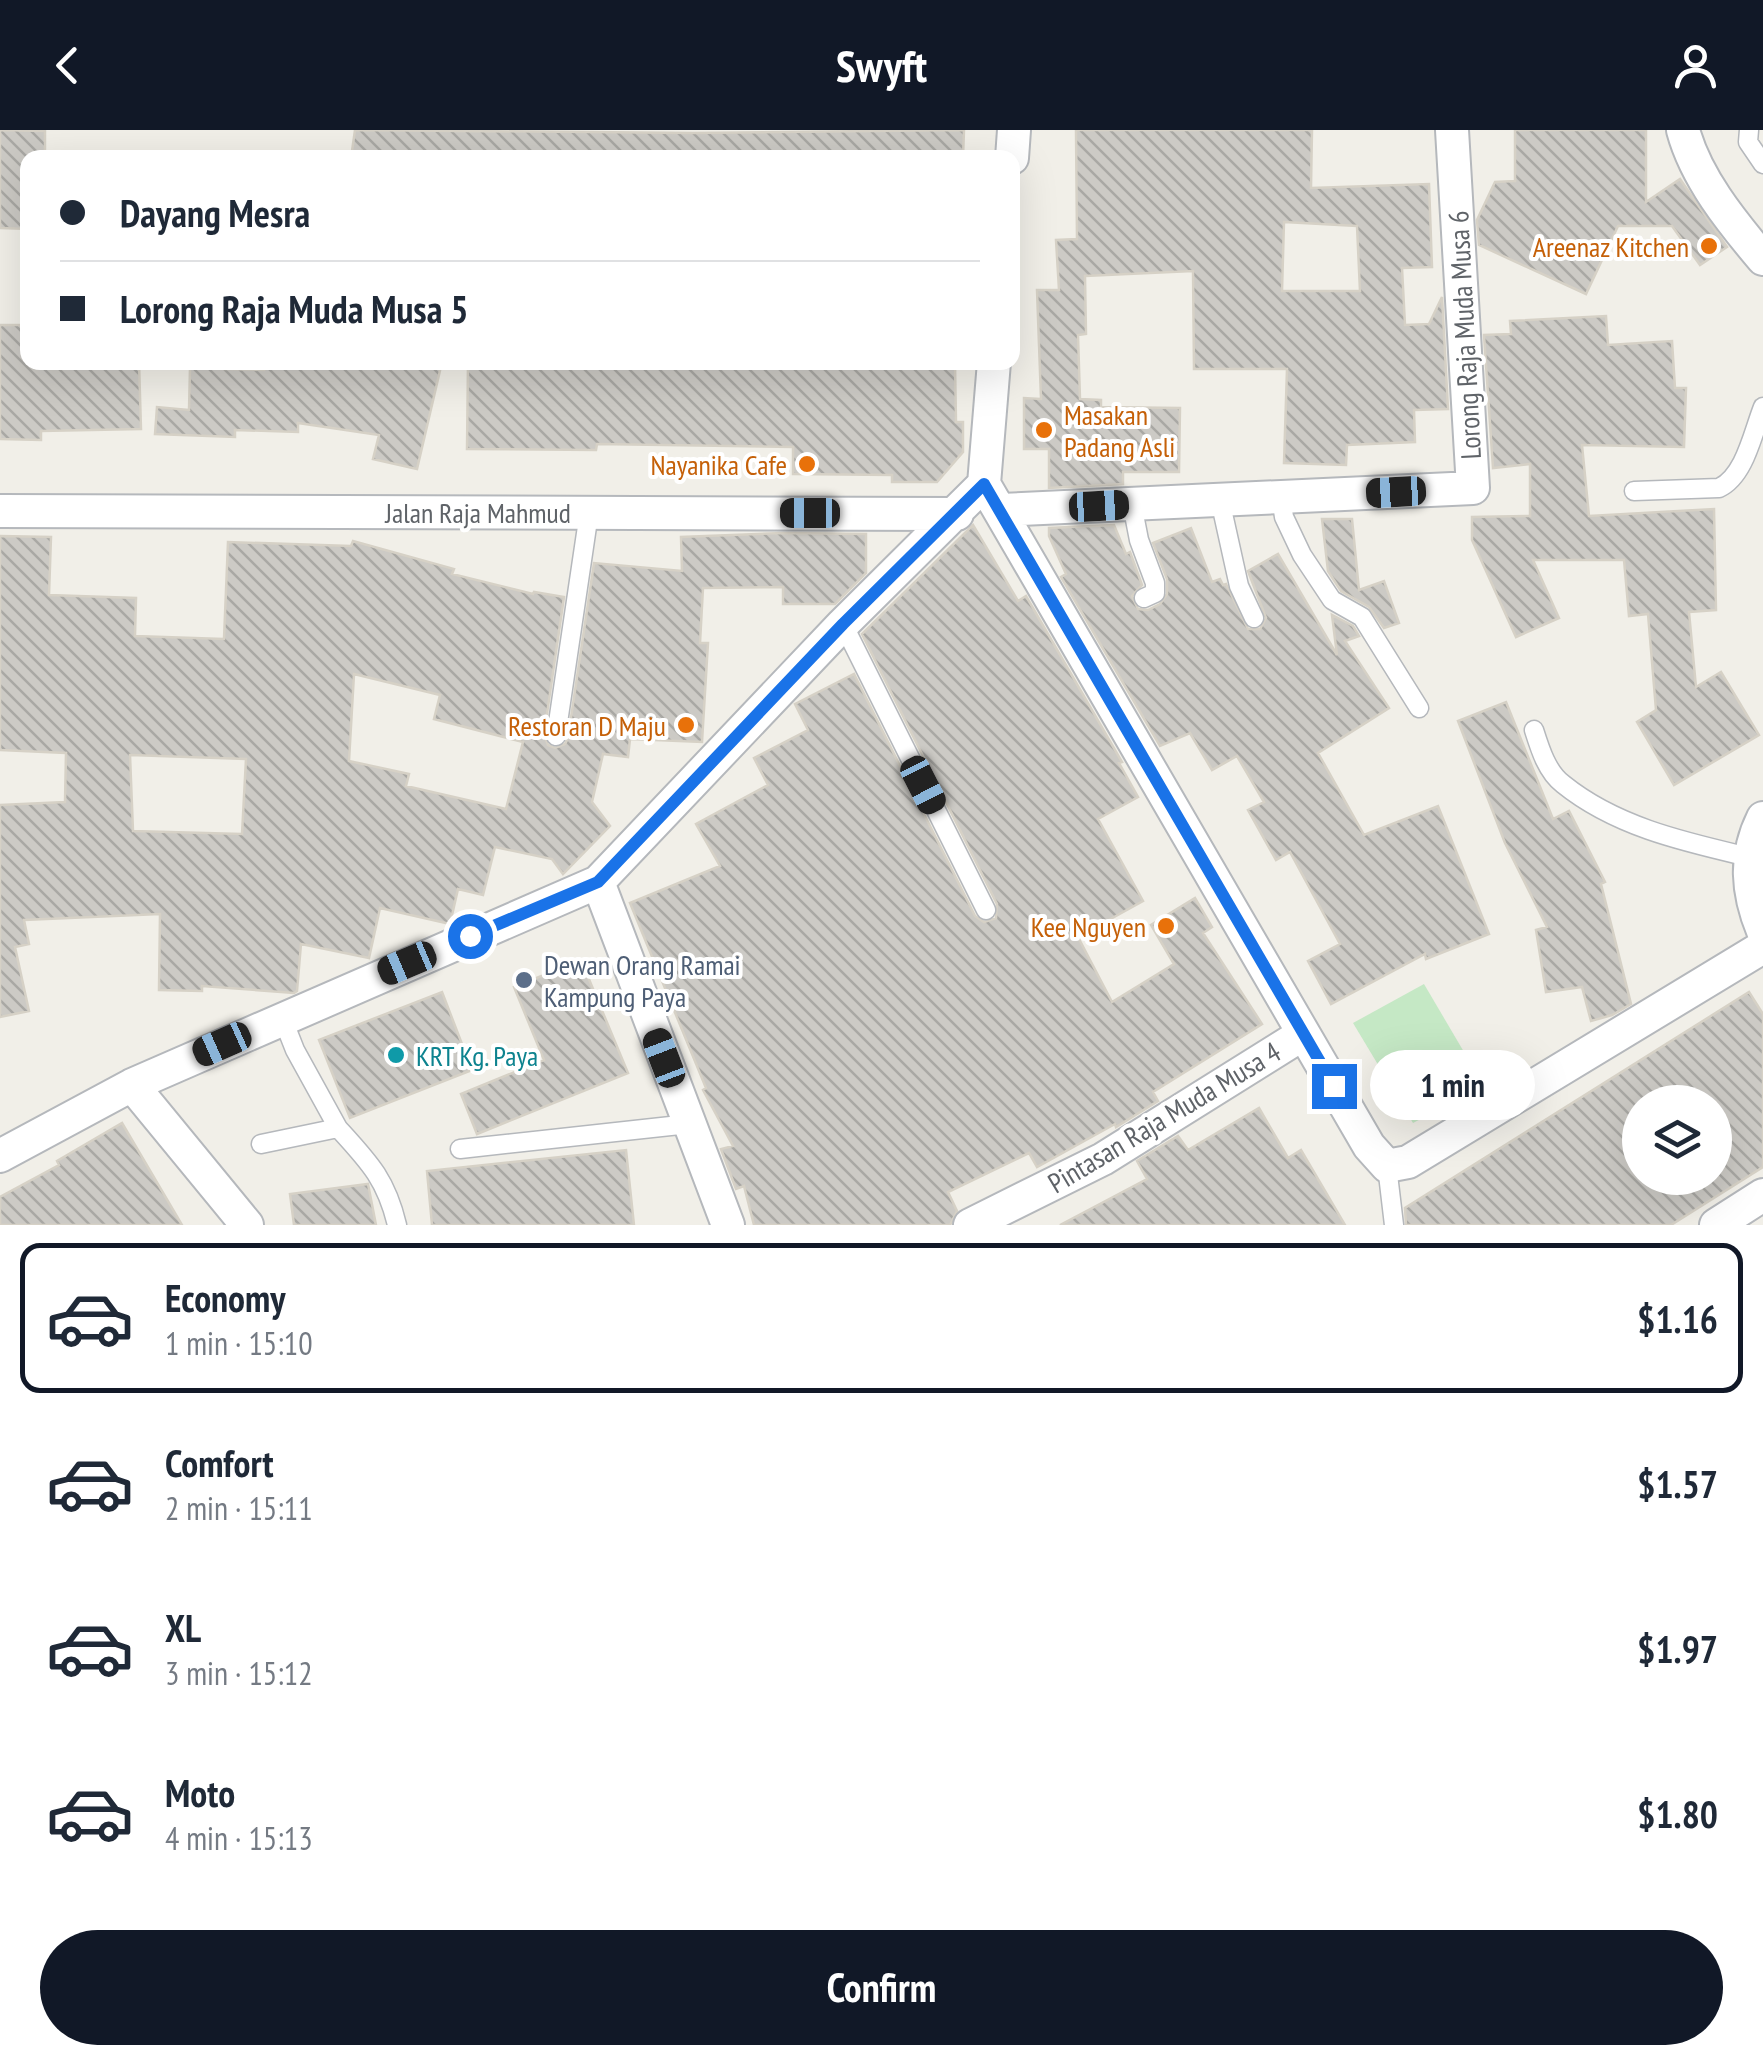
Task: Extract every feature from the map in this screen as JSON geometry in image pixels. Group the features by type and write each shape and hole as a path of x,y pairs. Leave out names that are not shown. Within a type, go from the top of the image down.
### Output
{"street":[{"name":"Lorong Raja Muda Musa 6","path":"993,497 1132,504 1473,488 1452,130"},
{"path":"1682,130 1706,184 1760,252"},
{"path":"994,370 993,497 1368,1146 1387,1166 1408,1162 1763,947"},
{"path":"0,1156 132,1085 598,882 843,624 956,514 993,497"},
{"name":"Jalan Raja Mahmud","path":"0,511 956,514"},
{"path":"1763,818 1749,856 1749,887 1763,931"},
{"path":"598,882 728,1225"},
{"name":"Pintasan Raja Muda Musa 4","path":"970,1225 1103,1159 1304,1034"},
{"path":"132,1085 246,1225"},
{"path":"1716,1225 1763,1194"}],"lane":[{"path":"1750,130 1748,142 1763,164"},
{"path":"1634,490 1719,488 1729,484 1763,407"},
{"path":"1282,497 1284,518 1302,555 1332,600 1362,617 1419,708"},
{"path":"1220,500 1240,586 1254,618"},
{"path":"1132,504 1139,540 1155,583 1154,593 1144,598"},
{"path":"556,736 589,512"},
{"path":"843,624 986,910"},
{"path":"1534,730 1543,757 1560,783 1618,816 1670,839 1749,856"},
{"path":"282,1017 295,1050 338,1128 370,1163 389,1194 397,1225"},
{"path":"460,1149 689,1124"},
{"path":"261,1144 338,1128"},
{"path":"1387,1166 1394,1225"}],"green space":[{"path":"1424,984 1484,1086 1413,1123 1353,1023"}],"building":[{"path":"0,130 45,131 45,150 20,150 20,229 0,228"},
{"path":"355,130 964,130 963,150 352,150"},
{"path":"1076,130 1312,130 1311,188 1429,184 1432,267 1402,268 1405,325 1429,324 1442,297 1448,409 1414,410 1415,442 1347,445 1346,465 1284,463 1287,369 1194,369 1193,271 1085,276 1086,334 1078,335 1080,399 1101,400 1101,407 1180,408 1179,472 1123,472 1123,484 1049,488 1049,449 1024,449 1024,398 1041,399 1037,290 1059,290 1056,240 1077,239","holes":["1284,222 1357,226 1360,291 1282,291"]},
{"path":"1515,130 1646,130 1646,202 1680,179 1727,247 1700,265 1672,226 1618,226 1586,294 1479,245 1477,220 1495,182 1515,181"},
{"path":"1606,316 1608,345 1672,341 1675,388 1686,388 1684,447 1582,445 1589,516 1714,509 1716,610 1689,612 1696,687 1721,672 1759,735 1674,785 1637,722 1656,710 1648,614 1629,616 1624,560 1533,560 1559,618 1516,637 1472,540 1472,517 1530,516 1530,464 1493,468 1484,335 1511,334 1510,321"},
{"path":"0,325 20,325 20,370 139,370 141,429 41,431 41,440 0,439"},
{"path":"190,370 440,370 417,469 373,459 379,435 298,423 298,432 235,430 235,437 155,434 157,407 189,410"},
{"path":"468,370 955,370 956,422 963,422 963,452 937,482 892,482 892,475 793,474 793,447 597,444 596,450 467,449"},
{"path":"1322,519 1352,519 1359,590 1384,581 1399,623 1384,628 1369,607 1341,591 1328,571"},
{"path":"973,525 1018,601 1026,596 1122,762 1119,763 1138,797 1098,819 1143,901 1078,937 1112,1002 1174,964 1151,925 1195,898 1212,927 1203,933 1262,1024 1153,1092 1158,1101 1116,1127 1115,1124 1037,1167 1029,1153 948,1192 957,1211 950,1225 754,1225 744,1186 736,1189 721,1149 733,1146 703,1090 706,1088 630,903 720,866 696,824 768,785 754,758 808,730 795,704 854,674 975,916 984,922 996,918 997,904 862,634"},
{"path":"1114,525 1126,554 1130,552 1142,585 1132,596 1138,609 1148,610 1160,604 1167,594 1167,579 1153,543 1191,528 1212,582 1220,579 1226,584 1248,629 1260,629 1266,618 1248,571 1278,554 1337,655 1332,615 1353,626 1359,636 1345,641 1389,708 1318,753 1364,835 1438,806 1489,934 1426,959 1425,954 1331,1004 1308,961 1340,944 1290,852 1276,860 1248,810 1264,802 1237,756 1212,770 1190,733 1160,746 1061,577 1066,574 1049,528"},
{"path":"866,534 866,573 835,604 783,604 783,587 703,588 700,643 708,643 702,742 630,739 628,757 603,754 592,802 610,826 563,874 552,859 495,847 483,895 458,889 450,924 380,908 369,958 301,944 294,993 202,986 202,991 159,990 160,914 24,920 29,944 15,947 29,1011 0,1017 0,805 65,802 66,753 0,750 0,536 51,537 49,595 136,598 135,636 224,639 228,542 351,546 353,541 454,569 452,574 533,594 564,597 544,734 548,745 555,748 568,738 594,563 682,571 681,537","holes":["354,674 440,695 434,719 523,742 506,809 406,786 409,774 349,761","130,755 246,759 242,834 133,831"]},
{"path":"1506,702 1553,819 1569,811 1605,882 1601,884 1631,1004 1612,1015 1591,1021 1582,987 1546,992 1536,930 1547,927 1505,843 1458,721"},
{"path":"581,960 628,1073 477,1134 461,1094 544,1060 514,987"},
{"name":"KRT Kg. Paya","path":"442,992 472,1070 350,1118 319,1040"},
{"path":"1749,992 1763,1014 1763,1167 1732,1187 1732,1085 1622,1085 1622,1195 1719,1195 1671,1225 1406,1225 1405,1208"},
{"path":"1259,1108 1288,1158 1301,1150 1345,1225 1060,1225 1147,1179 1137,1161 1178,1136 1188,1150"},
{"path":"122,1123 182,1225 0,1225 0,1197 59,1165 57,1161"},
{"path":"626,1150 634,1225 432,1225 427,1171"},
{"path":"368,1184 376,1225 294,1225 290,1194"}],"place":[{"name":"Areenaz Kitchen","path":"1709,246"},
{"name":"Masakan Padang Asli","path":"1044,430"},
{"name":"Nayanika Cafe","path":"807,464"},
{"name":"Restoran D Maju","path":"686,725"},
{"name":"Kee Nguyen","path":"1166,926"},
{"name":"Dewan Orang Ramai Kampung Paya","path":"524,980"},
{"name":"KRT Kg. Paya","path":"396,1055"}],"route":[{"path":"470,936 598,882 843,624 984,484 1334,1086"}]}
